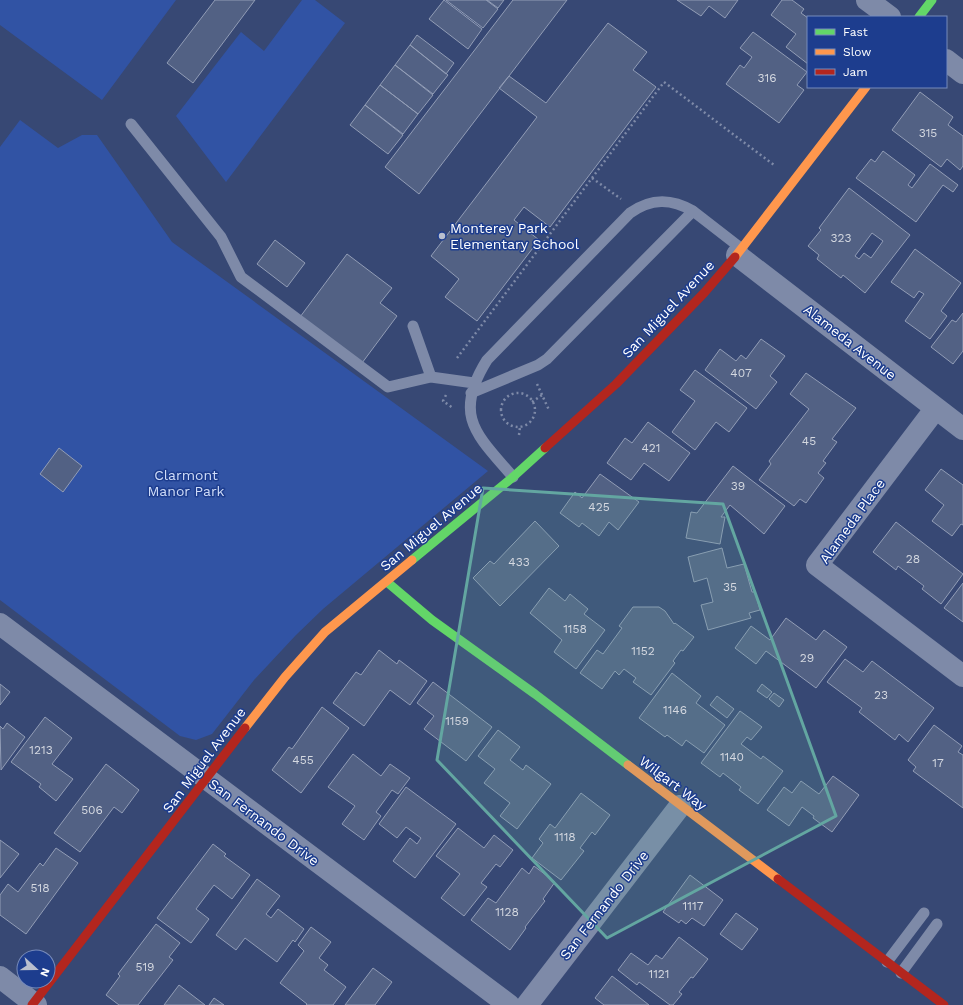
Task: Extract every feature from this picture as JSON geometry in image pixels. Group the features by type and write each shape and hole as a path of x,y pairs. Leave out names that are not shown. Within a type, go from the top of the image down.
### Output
{"street":[{"path":"867,0 889,16"},
{"path":"920,16 932,0"},
{"path":"947,61 963,73"},
{"name":"San Miguel Avenue","path":"34,1004 285,677 325,632 513,478 616,384 704,293 740,252 865,88"},
{"name":"Alameda Avenue","path":"740,252 963,429"},
{"name":"Alameda Place","path":"936,408 817,565 963,676"},
{"name":"Wilgart Way","path":"387,582 432,620 541,699 944,1005"},
{"name":"San Fernando Drive","path":"0,624 509,1005"},
{"name":"San Fernando Drive","path":"527,1005 680,806"},
{"path":"0,977 34,1004"}],"lane":[{"path":"132,124 221,237 241,277 388,387 431,377 473,388 534,367 547,359 693,210"},
{"path":"513,478 479,437 474,428 470,409 473,388 487,360 630,213 648,203 665,200 683,205 693,210 740,252"},
{"path":"413,326 431,377"},
{"path":"887,962 924,913"},
{"path":"901,973 937,924"}],"path":[{"path":"457,358 664,82 774,165"},
{"path":"592,178 624,202"},
{"path":"536,382 549,410"},
{"path":"519,394 524,395 532,402 534,407 533,418 525,426 520,427 509,425 505,421 501,411 504,401 508,397 519,394"},
{"path":"532,402 542,394"},
{"path":"519,435 520,427"}],"highlighted area":[{"path":"483,488 723,504 836,816 607,938 437,760"}],"green space":[{"path":"0,0 176,0 102,100 0,25"},
{"path":"302,0 315,0 345,23 226,182 176,116 241,32 264,51"},
{"name":"Clarmont Manor Park","path":"20,120 58,148 82,135 97,135 172,242 488,471 323,609 296,635 254,680 212,734 196,740 180,736 0,600 0,147"}],"building":[{"path":"215,0 255,0 193,83 167,63"},
{"path":"444,0 482,29 468,49 429,19"},
{"path":"446,0 486,0 498,9 483,28"},
{"path":"487,0 504,0 498,8"},
{"path":"513,0 567,0 419,194 385,167"},
{"path":"677,0 738,0 725,18 709,6 701,16"},
{"path":"782,0 792,0 804,9 801,13 807,17 807,63 786,47 796,34 771,15"},
{"path":"608,23 647,52 633,70 656,87 550,227 524,207 514,220 539,240 477,321 445,297 459,279 431,256 537,117 499,88 509,76 546,103"},
{"path":"753,32 807,72 797,85 804,90 779,123 726,84 740,65 744,68 752,57 740,48"},
{"path":"417,35 454,63 446,74 410,45"},
{"path":"410,45 448,75 433,94 395,65"},
{"path":"395,65 433,95 418,114 380,85"},
{"path":"380,85 418,114 403,134 365,105"},
{"path":"920,92 953,117 948,125 963,136 963,166 960,170 947,159 941,167 892,130"},
{"path":"365,105 403,135 388,154 350,125"},
{"path":"883,151 915,175 908,185 912,188 930,164 958,185 953,192 943,185 916,222 856,178 871,159 875,162"},
{"path":"849,188 910,235 865,293 843,275 841,278 817,259 819,255 808,246 821,230 819,228","holes":["872,233 883,241 871,258 864,253 859,259 855,256"]},
{"path":"275,240 305,263 287,287 257,264"},
{"path":"915,249 961,283 941,311 947,316 930,339 905,321 924,294 919,291 914,298 891,282"},
{"path":"347,254 392,288 380,303 397,316 362,363 300,317"},
{"path":"963,313 963,351 953,364 931,347 952,320 956,322"},
{"path":"761,339 785,356 770,376 777,382 756,409 705,370 720,349 736,361 741,355 746,359"},
{"path":"695,370 747,408 729,432 716,422 695,450 672,432 695,401 680,390"},
{"path":"806,373 856,408 832,439 837,442 823,461 826,463 818,473 824,478 806,503 800,499 794,506 759,480 771,464 769,461 809,409 790,394"},
{"path":"648,422 690,453 669,481 644,463 631,480 607,463 625,438 632,443"},
{"path":"59,448 82,466 63,492 40,474"},
{"path":"733,466 785,506 764,534 730,505 721,517 725,517 720,544 686,538 691,512 697,513"},
{"path":"941,469 963,485 963,525 961,524 952,536 932,521 944,505 925,490"},
{"path":"600,474 639,502 618,530 609,522 599,536 582,523 579,527 560,513 575,492 582,498"},
{"path":"535,521 559,546 500,606 473,578 490,561 494,564"},
{"path":"896,522 963,574 941,604 922,589 924,586 898,566 896,570 873,552"},
{"path":"722,548 727,568 744,564 752,592 755,592 760,610 749,613 751,618 708,630 701,605 713,602 707,578 694,582 688,557"},
{"path":"963,583 963,622 944,608"},
{"path":"549,588 565,601 570,594 588,609 584,614 605,630 576,669 554,652 562,640 530,613"},
{"path":"633,607 659,607 665,611 674,624 675,623 694,637 683,651 681,650 673,661 675,663 651,695 633,682 636,678 624,669 619,675 615,671 602,689 580,673 597,650 603,654 622,628 619,626"},
{"path":"786,618 816,640 824,630 847,647 816,688 766,651 756,664 735,648 751,626 770,640"},
{"path":"379,650 397,664 399,660 427,681 410,705 390,690 364,726 333,703 356,672 361,675"},
{"path":"845,659 863,672 872,661 934,708 908,742 899,734 895,740 859,712 862,708 827,682"},
{"path":"672,673 701,696 696,703 725,725 704,753 686,740 682,746 667,735 665,737 639,718"},
{"path":"433,682 492,727 466,761 424,729 434,716 417,703"},
{"path":"0,684 10,692 0,705"},
{"path":"762,684 772,692 767,698 757,691"},
{"path":"774,693 784,700 779,707 769,699"},
{"path":"717,696 734,709 727,718 710,705"},
{"path":"322,707 349,728 301,793 272,770 289,747 292,749"},
{"path":"740,711 762,727 751,740 747,737 741,744 761,759 763,756 783,771 758,804 739,790 741,787 723,773 720,777 701,763"},
{"path":"45,717 72,738 52,764 73,779 56,801 39,787 41,784 11,762"},
{"path":"7,723 25,737 1,770 0,726 3,729"},
{"path":"934,725 962,746 958,752 963,755 963,808 913,771 916,767 908,760"},
{"path":"498,730 520,747 510,760 523,770 526,765 551,784 517,829 500,816 510,803 484,783 495,769 478,756"},
{"path":"353,754 381,776 390,764 410,778 398,794 392,790 376,812 381,816 364,840 342,824 355,806 328,787"},
{"path":"106,764 139,790 122,813 114,807 80,852 54,833"},
{"path":"833,776 859,795 832,832 813,818 814,816 802,807 789,826 767,810 784,787 792,793 801,781 819,794"},
{"path":"406,787 456,824 415,878 393,861 410,838 417,844 421,838 406,827 397,838 379,824"},
{"path":"581,793 610,815 595,835 592,832 580,848 584,851 561,880 532,858 543,843 539,839 550,824 555,828"},
{"path":"458,828 484,848 494,835 513,850 500,867 496,864 481,883 487,887 464,916 441,898 460,874 436,856"},
{"path":"0,840 19,854 0,878"},
{"path":"213,844 226,854 224,856 250,875 232,899 214,885 196,909 209,919 191,943 157,918"},
{"path":"56,848 78,863 26,934 0,915 0,895 8,884 18,892 40,863 43,866"},
{"path":"534,866 555,882 543,899 545,901 510,950 471,920 488,898 496,903 522,868 529,874"},
{"path":"690,875 723,900 704,926 692,918 686,924 681,920 679,923 663,912"},
{"path":"257,879 280,896 266,914 271,918 278,909 304,929 295,942 293,940 277,962 245,938 236,950 216,935"},
{"path":"736,913 758,929 742,950 720,934"},
{"path":"156,924 180,943 169,957 173,960 138,1005 119,1005 106,995 120,976 118,974"},
{"path":"311,927 331,942 319,958 328,965 324,970 346,987 333,1005 306,1005 307,1004 280,983 304,951 298,945"},
{"path":"679,937 708,959 693,978 691,977 679,992 682,994 673,1005 670,1005 639,982 637,985 618,970 631,953 648,965 656,955 662,959"},
{"path":"373,968 392,982 375,1005 345,1005"},
{"path":"612,976 649,1005 604,1005 595,998"},
{"path":"179,985 205,1005 164,1005"},
{"path":"214,998 224,1005 209,1005"}],"traffic: fast":[{"path":"920,16 932,0"},
{"path":"412,560 513,477 545,448"},
{"path":"387,582 432,620 535,694 628,765"}],"traffic: slow":[{"path":"735,257 865,88"},
{"path":"245,728 285,677 325,632 412,560"},
{"path":"628,765 778,879"}],"traffic: jam":[{"path":"545,448 616,384 704,293 735,257"},
{"path":"32,1005 245,728"},
{"path":"778,879 944,1005"}],"place":[{"name":"Monterey Park Elementary School","path":"442,236"}]}
